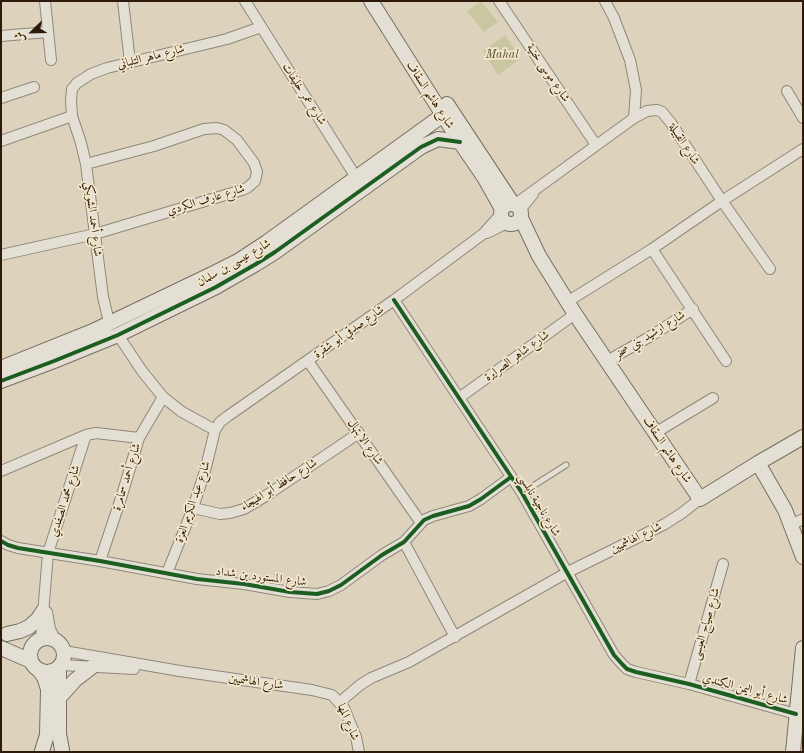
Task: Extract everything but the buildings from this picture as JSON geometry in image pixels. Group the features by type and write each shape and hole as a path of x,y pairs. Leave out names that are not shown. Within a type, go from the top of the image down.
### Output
{"street":[{"path":"45,1 51,60"},
{"path":"123,1 130,62"},
{"name":"شارع عمر خليفات","path":"245,1 359,182"},
{"name":"شارع هاشم السقاف","path":"371,1 460,142 511,213"},
{"name":"شارع هاشم السقاف","path":"380,1 571,308 700,499"},
{"name":"شارع موسى خنية","path":"499,1 596,145"},
{"path":"605,1 614,18 630,60 636,90 634,118"},
{"name":"شارع ماهر التلباني","path":"72,116 72,89 77,83 91,74 130,62 227,38 261,27"},
{"path":"1,36 48,32"},
{"path":"1,98 34,87"},
{"path":"787,91 803,118"},
{"name":"شارع القبيلة","path":"634,118 652,110 657,110 666,117 722,201 770,268"},
{"name":"شارع عيسى بن سلمان","path":"1,368 58,346 109,322 204,286 256,264 443,115"},
{"path":"1,141 72,116"},
{"name":"شارع أحمد الشوبكي","path":"72,116 86,164 104,297 109,322"},
{"name":"شارع صدقي أبو شقرة","path":"215,430 228,416 394,300 511,213 538,187 634,118"},
{"name":"شارع عارف الكردي","path":"1,255 95,234 247,188 255,181 257,172 254,163 237,140 224,130 217,128 204,130 154,146 86,164"},
{"name":"شارع عيسى بن سلمان","path":"359,182 430,142 438,139 460,142"},
{"path":"571,308 652,248 803,149"},
{"path":"652,248 726,361"},
{"name":"شارع عيسى بن سلمان","path":"1,381 118,335 204,286"},
{"name":"شارع ناجية نابلسي","path":"394,300 522,494 614,654 627,669 689,684"},
{"name":"شارع شاهر الصرايرة","path":"459,398 571,308"},
{"name":"شارع ارشيد بني صخر","path":"608,361 693,309"},
{"path":"118,335 142,371 163,397 182,412 215,430"},
{"name":"شارع الابتهال","path":"308,361 421,523"},
{"name":"شارع أحمد سمامرة","path":"100,561 139,438 163,397"},
{"path":"655,433 713,398"},
{"name":"شارع عبد الكريم العزة","path":"167,574 193,508 205,471 215,430"},
{"path":"1,471 86,435 96,433 139,438"},
{"name":"شارع حافظ أبو الهيجاء","path":"193,508 220,514 244,509 359,433"},
{"name":"شارع محمد الصفدي","path":"39,640 48,553 86,435"},
{"path":"700,499 803,437"},
{"path":"758,463 776,493 797,522 803,557"},
{"name":"شارع المستورد بن شداد","path":"1,541 8,545 48,553 167,574 244,584 290,592 317,594 329,591 341,585 404,542 415,532 421,523 433,516 461,509 475,503 511,478"},
{"name":"شارع الهاشميين","path":"340,702 371,678 409,662 568,572 665,524 700,499"},
{"path":"404,542 455,637"},
{"name":"شارع صياح العيسى","path":"689,684 723,564"},
{"name":"شارع محمد الصفدي","path":"44,592 48,621 60,656"},
{"path":"4,633 20,631 29,627 38,619 43,610"},
{"path":"4,633 39,640 51,639 60,656 59,734 63,751"},
{"path":"39,640 32,648 30,656 34,665 44,677 48,689 47,735 42,752"},
{"path":"1,648 49,672 54,670 60,656"},
{"path":"792,752 803,648"},
{"name":"شارع الهاشميين","path":"60,656 92,666 180,671"},
{"name":"شارع الهاشميين","path":"60,656 180,671 312,690 332,695"},
{"path":"59,698 75,680 92,666"},
{"name":"شارع أبو اليمن الكندي","path":"689,684 796,714"},
{"name":"شارع المها","path":"332,695 340,702 347,714 356,737 359,752"},
{"path":"42,752 52,747 63,751"}],"lane":[{"path":"522,494 566,465"}],"green space":[{"path":"481,1 498,22 484,32 467,11"},
{"name":"Mahal","path":"505,35 521,58 498,75 483,51"}],"cycle path":[{"path":"1,381 118,335 216,287 275,252 421,147 438,139 460,142"},
{"path":"394,300 522,493 614,655 622,664 627,669 636,672 689,684 796,714"},
{"path":"1,541 18,548 197,579 244,584 290,592 317,594 329,591 341,585 382,555 404,542 424,520 469,506 511,477"}]}
